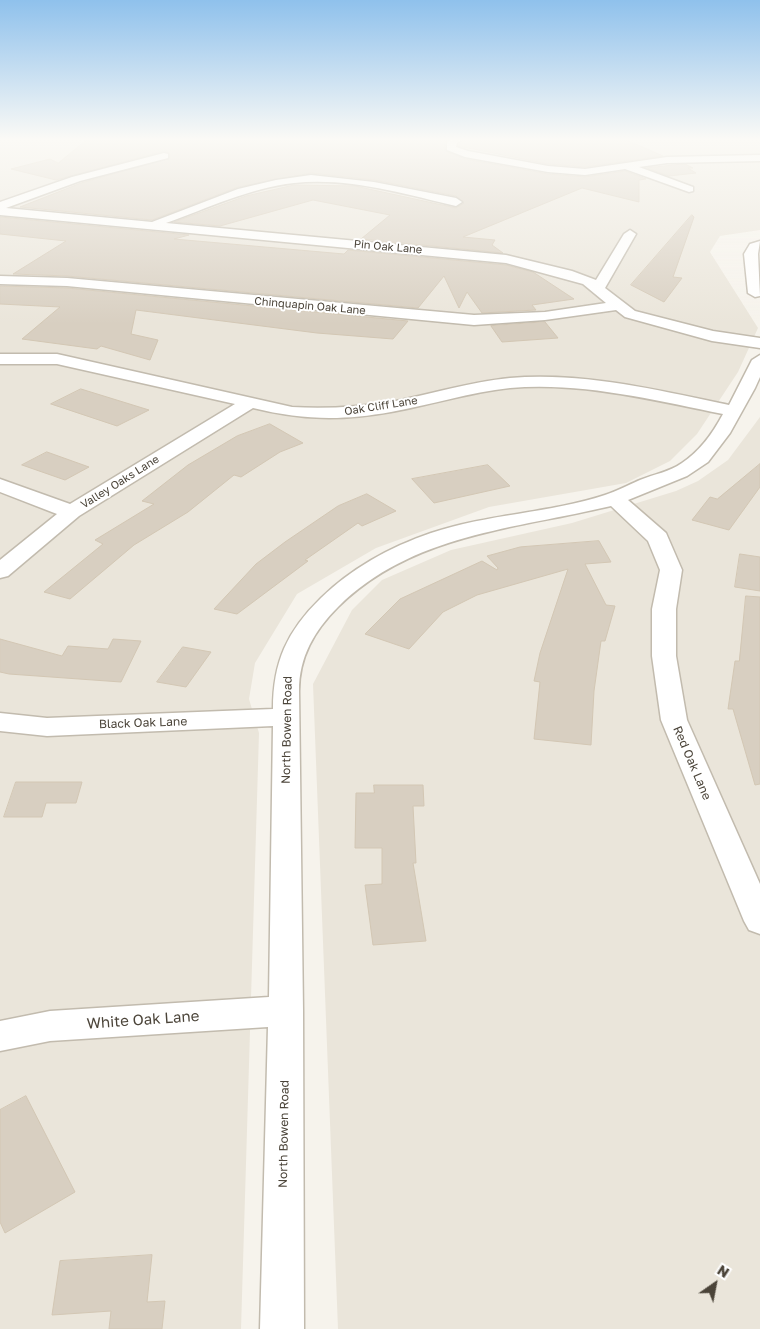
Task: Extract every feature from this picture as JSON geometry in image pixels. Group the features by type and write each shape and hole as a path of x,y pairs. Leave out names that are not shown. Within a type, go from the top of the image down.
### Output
{"street":[{"path":"0,206 17,200"},
{"path":"151,225 224,200"},
{"path":"445,200 456,202"},
{"name":"Pin Oak Lane","path":"0,211 506,259 588,281 630,314 712,336 760,343"},
{"path":"598,288 630,234"},
{"path":"755,293 750,254 755,247 760,245"},
{"name":"Chinquapin Oak Lane","path":"0,280 67,282 292,305 474,320 545,316 620,305"},
{"name":"Oak Cliff Lane","path":"0,359 57,359 292,412 324,414 370,410 500,385 566,382 610,387 733,411"},
{"name":"North Bowen Road","path":"282,1329 286,1011 286,717 287,675 298,642 322,609 361,576 396,554 436,538 492,523 614,498 689,468 706,454 733,411 760,360"},
{"name":"Valley Oaks Lane","path":"0,571 72,512 248,403"},
{"path":"0,485 72,512"},
{"name":"Red Oak Lane","path":"614,498 658,538 671,570 664,609 664,656 674,720 760,921"},
{"name":"Black Oak Lane","path":"0,722 48,727 286,717"},
{"name":"White Oak Lane","path":"0,1036 50,1026 286,1011"}],"shaded area":[{"path":"0,200 760,200 760,230 720,236 710,252 758,328 738,372 697,434 670,461 626,483 489,507 376,548 297,594 255,663 249,699 259,733 241,1329 0,1329"},
{"path":"760,417 760,1329 338,1329 313,684 352,610 382,580 451,550 572,523 676,491 698,481 728,460"}],"building":[{"path":"38,200 204,200 152,220 20,207"},
{"path":"235,200 313,200 220,226 174,222"},
{"path":"313,200 419,200 456,208 464,203 461,200 553,200 463,237 495,240 492,245 503,253 361,239 390,215"},
{"path":"692,215 694,217 673,277 682,278 664,302 631,285"},
{"path":"0,217 189,235 174,239 344,254 348,250 506,265 533,272 574,299 532,305 536,310 482,313 467,292 459,308 444,276 418,308 67,276 13,274 66,241 0,234"},
{"path":"0,286 67,288 408,321 393,339 317,333 136,310 131,334 158,340 150,360 101,346 97,349 22,339 60,307 0,304"},
{"path":"545,322 558,338 502,342 491,326"},
{"path":"81,389 149,410 117,426 51,404"},
{"path":"270,424 303,443 280,452 241,477 234,475 188,512 134,545 70,599 44,592 103,544 95,540 154,504 142,501 188,465 237,436"},
{"path":"47,452 89,467 65,480 22,465"},
{"path":"760,464 760,487 729,530 692,520 710,497 717,499"},
{"path":"488,465 510,486 434,503 412,479"},
{"path":"367,494 396,511 362,526 358,523 305,560 308,561 237,614 214,609 256,564 285,542 338,506"},
{"path":"599,541 611,562 585,564 606,605 615,606 605,641 601,641 594,691 591,745 534,739 540,682 534,681 540,653 568,569 477,595 443,612 409,649 365,634 400,599 482,561 497,570 498,568 487,556 520,547"},
{"path":"740,554 760,557 760,591 735,587"},
{"path":"746,596 760,597 760,784 755,785 733,709 728,709 735,661 739,661"},
{"path":"0,639 62,656 68,646 108,649 113,639 141,641 121,682 0,672"},
{"path":"183,647 211,652 186,687 157,682"},
{"path":"16,782 82,782 76,803 46,803 42,817 4,817"},
{"path":"374,785 423,785 424,806 413,806 416,863 413,863 426,941 373,945 365,885 382,884 382,848 355,848 356,793 374,793"},
{"path":"26,1096 75,1192 5,1233 0,1222 0,1110"},
{"path":"152,1255 147,1302 165,1301 162,1329 109,1329 111,1311 52,1315 60,1261"}]}
